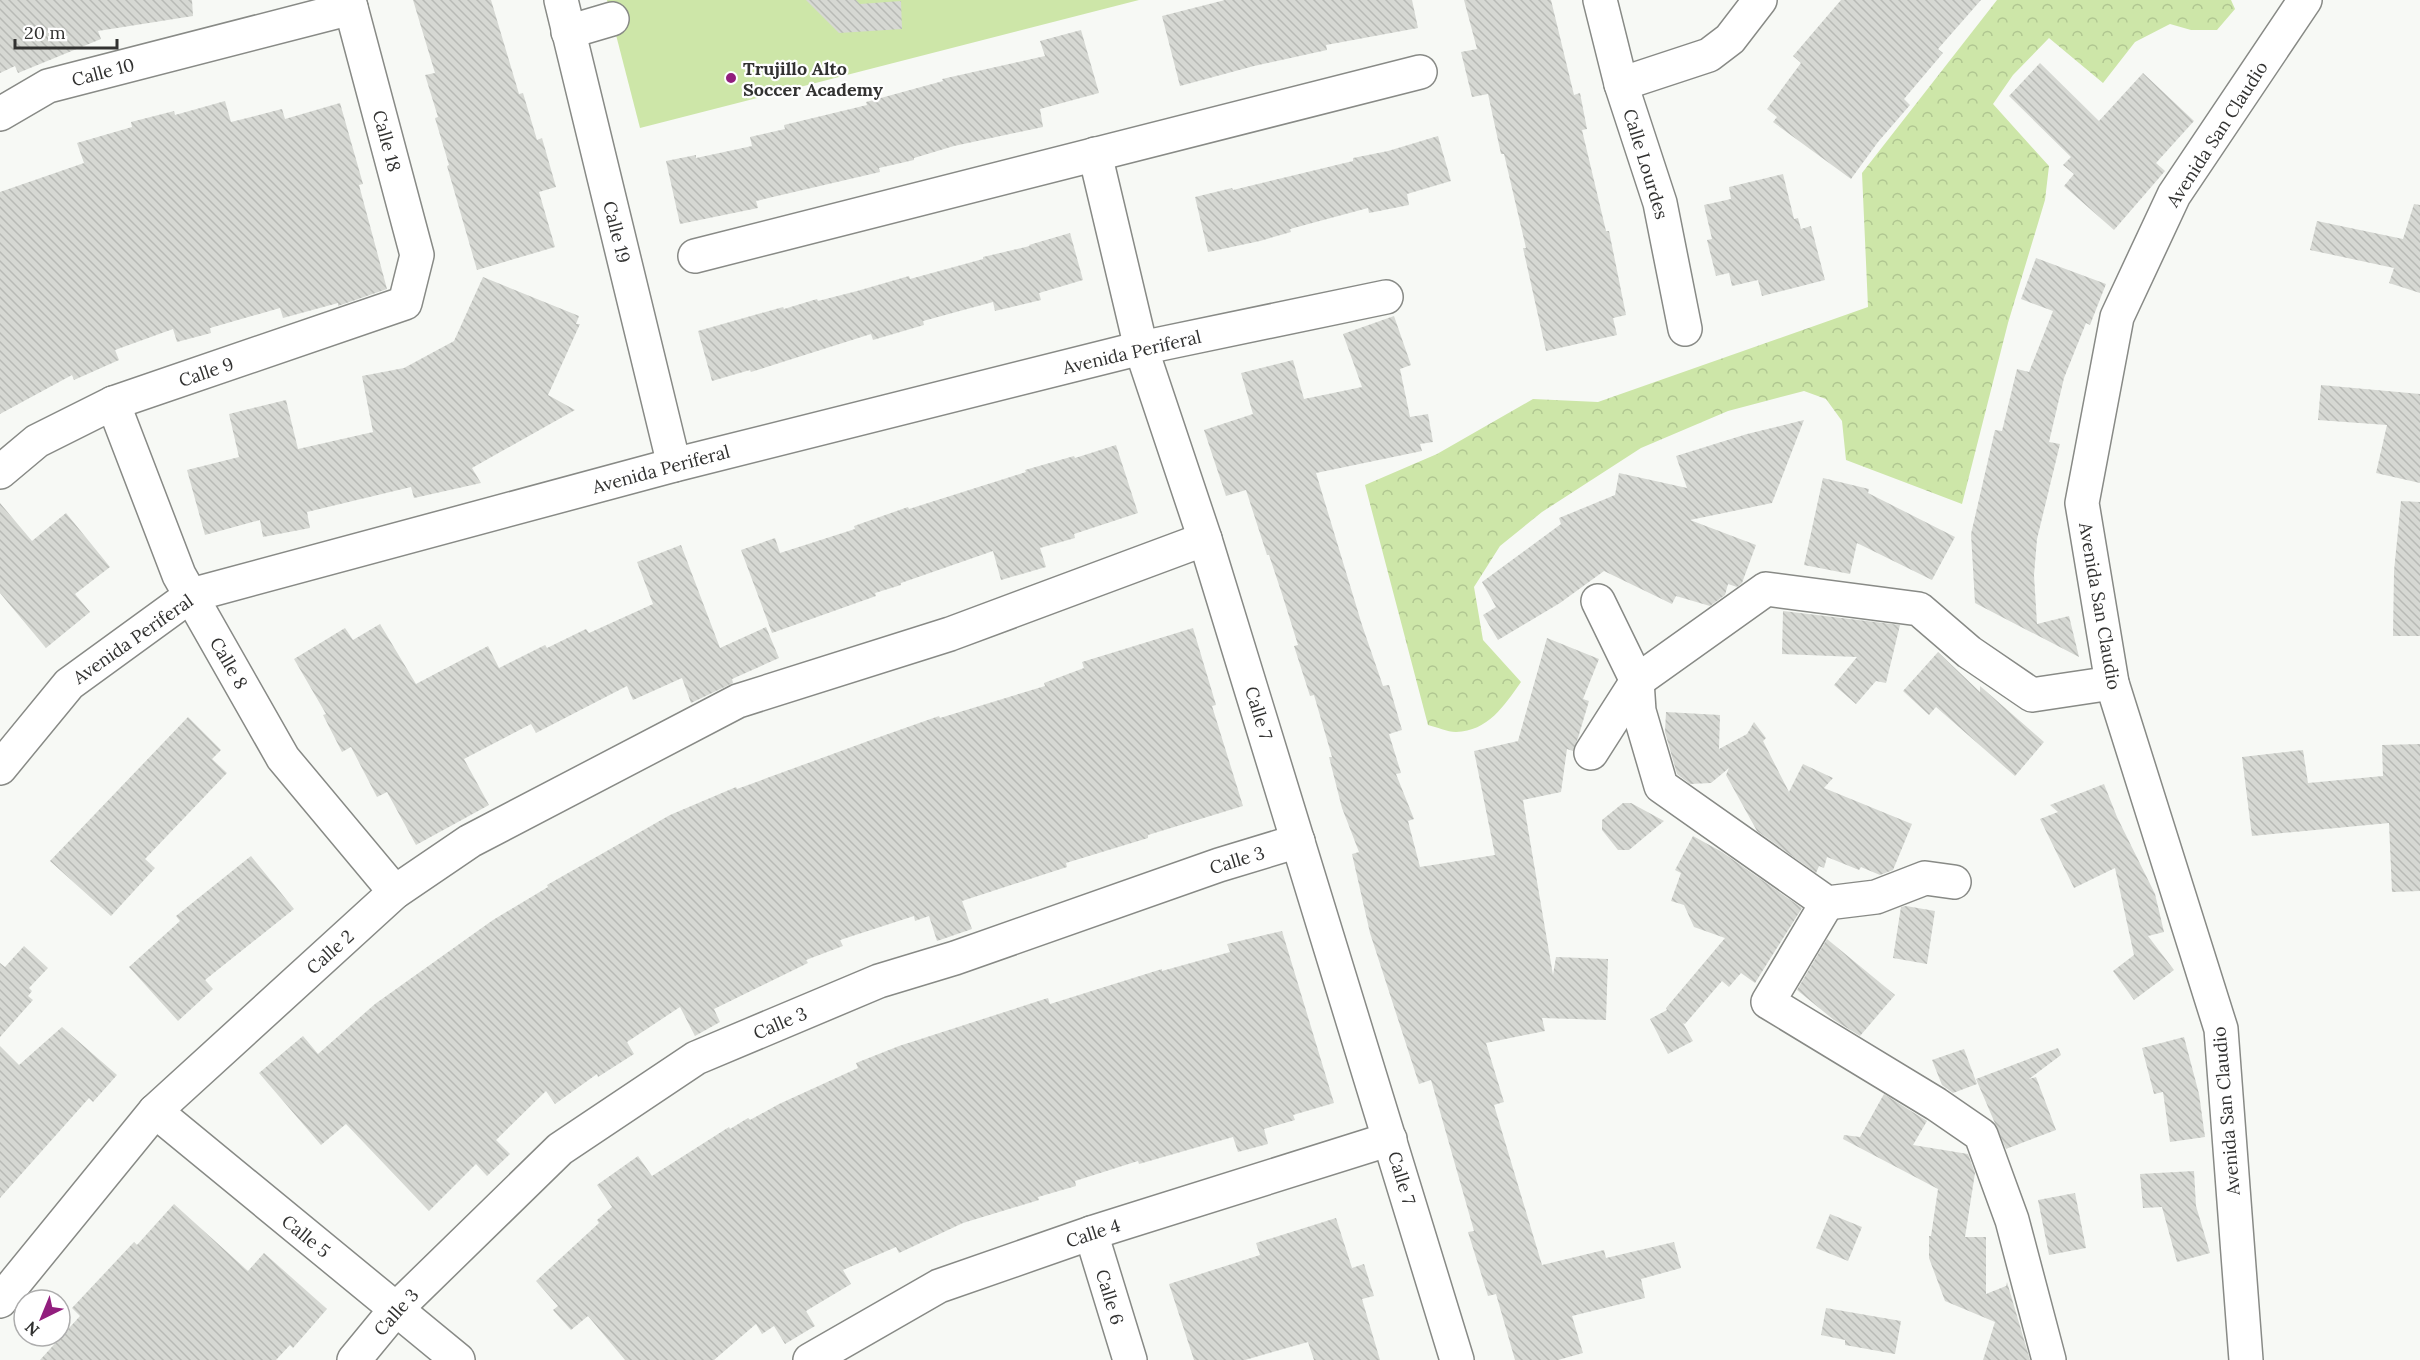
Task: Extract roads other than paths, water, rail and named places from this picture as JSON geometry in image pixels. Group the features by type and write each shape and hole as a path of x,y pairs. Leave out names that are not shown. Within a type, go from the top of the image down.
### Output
{"street":[{"name":"Calle 19","path":"561,0 674,465"},
{"name":"Calle Lourdes","path":"1600,0 1621,84 1660,203 1685,329"},
{"path":"1621,84 1709,55 1730,39 1760,0"},
{"name":"Avenida San Claudio","path":"2246,1360 2221,1029 2112,683 2082,502 2117,317 2175,195 2306,0"},
{"name":"Calle 10","path":"0,114 48,87 350,4"},
{"name":"Calle 18","path":"350,4 417,255 410,283"},
{"path":"568,32 612,19"},
{"path":"694,256 1420,72"},
{"name":"Calle 7","path":"1095,154 1141,348 1205,539 1457,1360"},
{"name":"Calle 9","path":"0,472 37,441 113,404 405,303 410,283"},
{"name":"Avenida Periferal","path":"0,768 69,684 190,596 674,465 1141,348 1386,297"},
{"name":"Calle 8","path":"113,404 179,574 283,758 395,892"},
{"name":"Calle 2","path":"0,1301 155,1111 395,892 470,842 738,701 950,634 1205,539"},
{"path":"1591,753 1637,681 1766,589 1919,609 1969,652 2032,695 2112,683"},
{"path":"1599,601 1637,681 1639,711 1662,786 1827,903 1876,897 1925,878 1954,882"},
{"name":"Calle 3","path":"354,1360 396,1309 560,1149 696,1058 879,981 955,958 1219,865 1298,841"},
{"path":"1827,903 1768,1002 1936,1104 1981,1135 2012,1220 2049,1360"},
{"name":"Calle 5","path":"155,1111 458,1360"},
{"name":"Calle 4","path":"810,1360 939,1286 1091,1233 1390,1139"},
{"name":"Calle 6","path":"1091,1233 1130,1360"}],"place":[{"name":"Trujillo Alto Soccer Academy","path":"731,78"}]}
